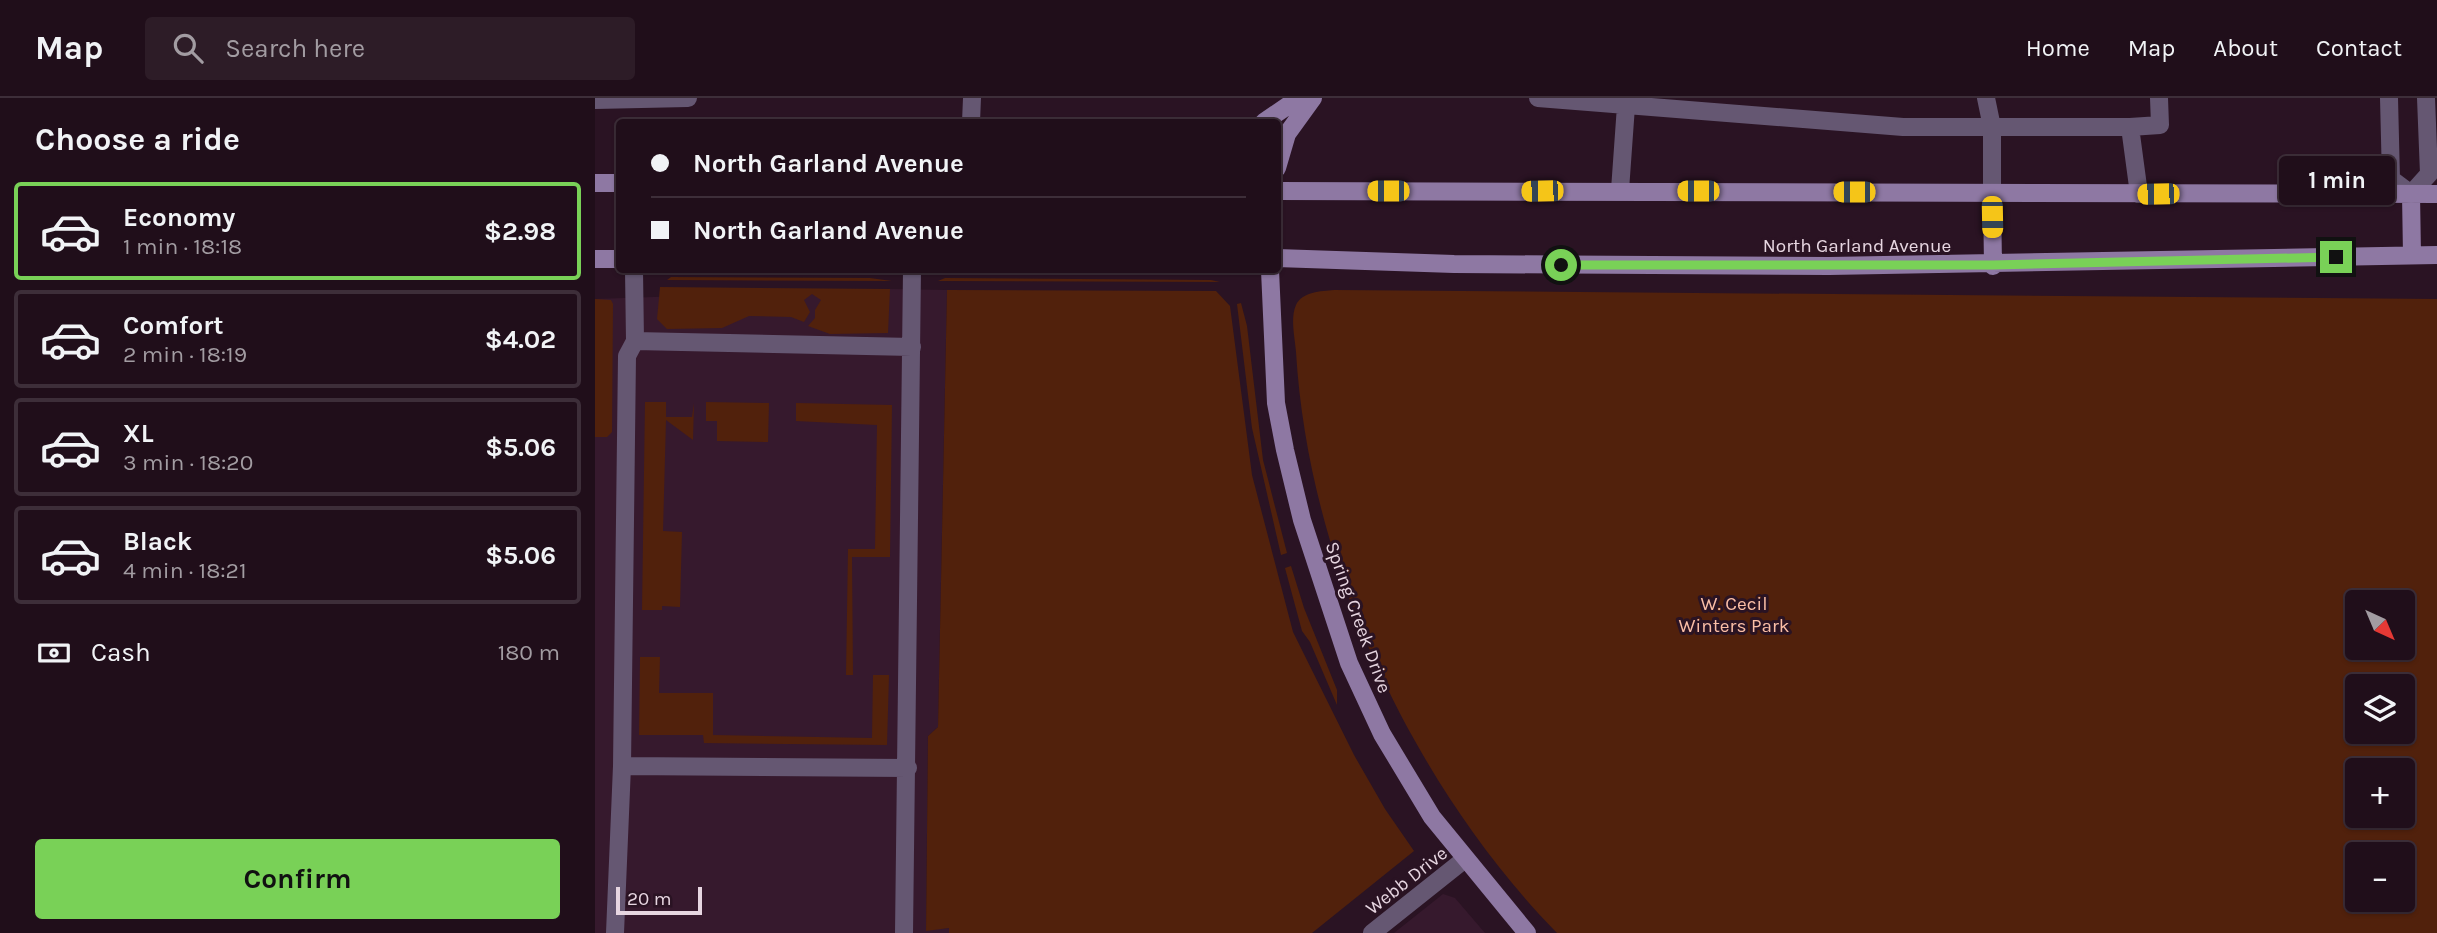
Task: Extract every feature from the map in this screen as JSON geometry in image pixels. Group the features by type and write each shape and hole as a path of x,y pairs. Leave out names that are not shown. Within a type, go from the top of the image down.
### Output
{"main road":[{"path":"1268,119 1299,98"},
{"path":"1281,154 1287,134 1313,98"},
{"path":"595,183 616,183"},
{"path":"1281,191 2437,194"},
{"path":"1992,193 1993,265"},
{"path":"2411,194 2412,255"},
{"name":"North Garland Avenue","path":"1281,258 1454,264 1993,265 2437,255"},
{"path":"595,259 616,259"},
{"name":"Spring Creek Drive","path":"1270,273 1276,403 1302,520 1349,663 1382,734 1433,817 1527,933"}],"street":[{"path":"595,100 688,98"},
{"path":"971,119 972,98"},
{"path":"1538,98 1630,102 1903,127 2160,125 2159,98"},
{"path":"1986,98 1992,127 1992,193"},
{"path":"2389,98 2391,179 2411,194 2428,174 2426,98"},
{"path":"1621,190 1630,102"},
{"path":"2130,127 2139,194"},
{"path":"615,933 622,766 628,356 635,341 634,273"},
{"path":"904,933 912,273"},
{"path":"635,341 912,347"},
{"path":"622,766 908,768"},
{"name":"Webb Drive","path":"1372,933 1465,859"}],"shaded area":[{"path":"890,289 947,290 938,727 928,736 926,930 949,928 949,933 595,933 595,299"},
{"path":"1443,894 1455,898 1485,933 1394,933"}],"green space":[{"path":"671,277 870,278 892,281 667,280"},
{"path":"945,278 1211,280 1220,282 938,281"},
{"path":"660,287 890,289 888,333 830,334 808,326 815,318 815,310 821,300 812,294 804,300 810,312 804,322 791,317 749,316 722,328 667,329 657,319"},
{"path":"947,290 1216,291 1230,306 1252,475 1293,632 1354,755 1385,809 1414,851 1312,933 949,933 949,928 926,931 928,736 938,727"},
{"name":"W. Cecil Winters Park","path":"1329,290 2437,299 2437,933 1557,933 1498,866 1445,792 1391,696 1350,602 1320,503 1301,402 1293,316 1299,301 1312,293"},
{"path":"595,299 611,300 613,304 612,432 607,437 595,437"},
{"path":"1241,303 1247,326 1263,460 1287,553 1281,555 1252,428 1237,304"},
{"path":"645,402 666,402 666,417 692,417 694,403 693,440 666,420 663,531 682,532 680,607 662,606 662,610 642,610"},
{"path":"706,402 769,403 768,442 717,441 717,421 706,421"},
{"path":"796,403 892,405 890,557 852,557 853,675 846,675 848,549 875,549 877,425 796,421"},
{"path":"1291,566 1304,608 1337,690 1337,705 1310,642 1302,631 1285,568"},
{"path":"640,657 660,657 659,693 713,693 713,735 872,738 873,675 889,675 887,745 704,743 703,735 639,735"}],"route":[{"path":"1561,265 1993,265 2336,257"}]}
